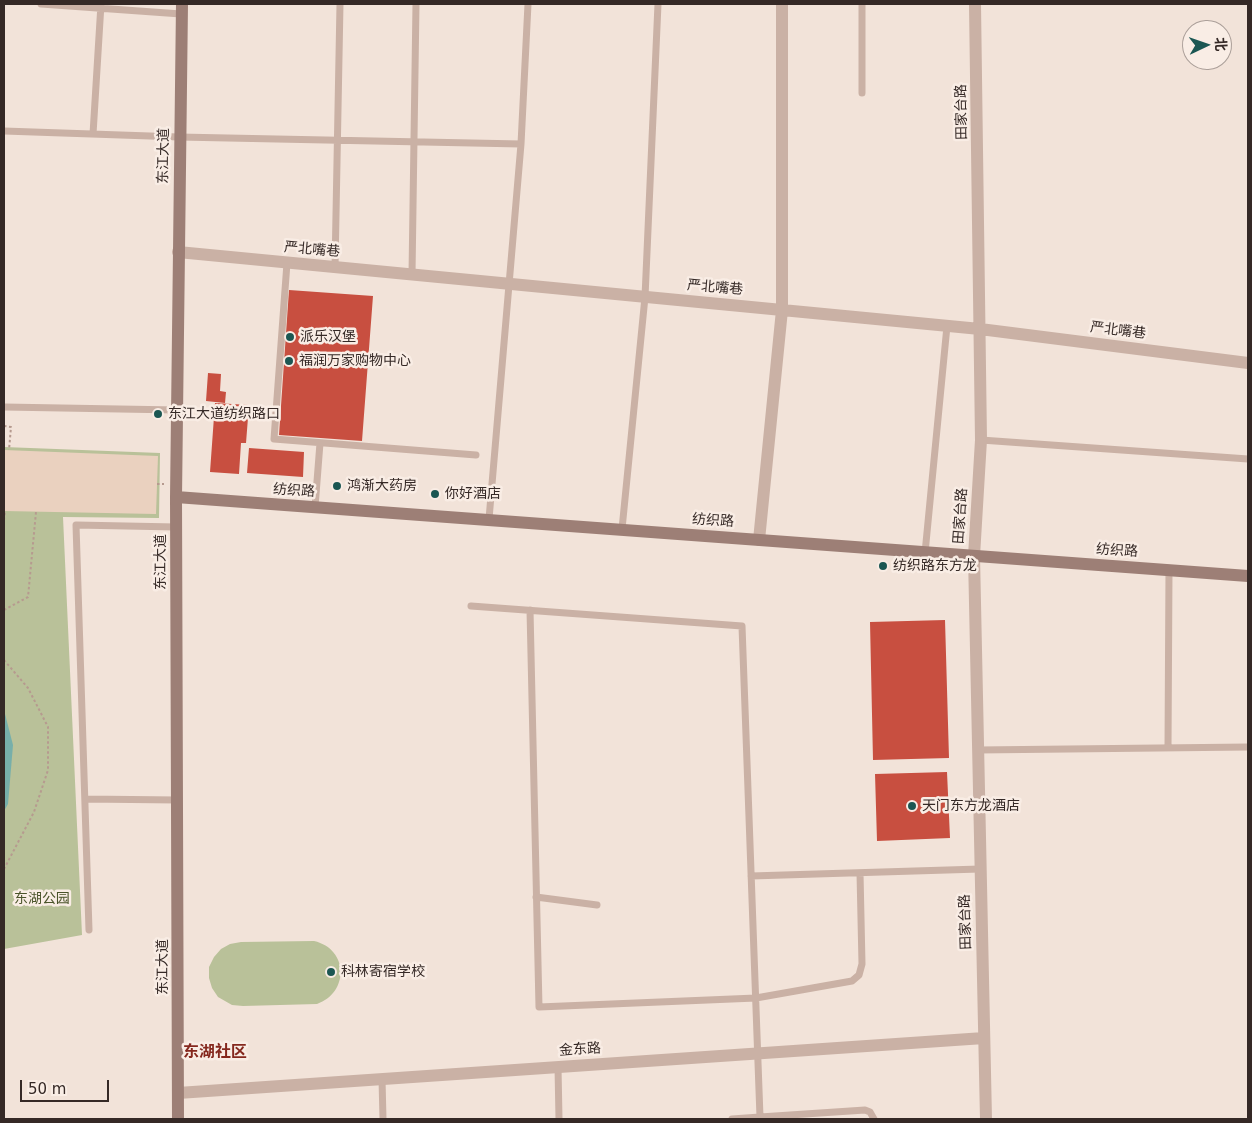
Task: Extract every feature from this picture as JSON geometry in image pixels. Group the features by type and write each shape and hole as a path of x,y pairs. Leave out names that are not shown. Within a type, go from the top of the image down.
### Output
{"street":[{"path":"759,540 782,310 782,4"},
{"name":"田家台路","path":"975,4 981,440 974,556 986,1119"},
{"name":"东江大道","path":"178,1119 176,497 182,9"},
{"name":"严北嘴巷","path":"178,252 980,329 1248,363"},
{"name":"纺织路","path":"176,497 1248,576"},
{"name":"金东路","path":"178,1094 984,1038"}],"lane":[{"path":"40,4 182,9"},
{"path":"335,267 340,4"},
{"path":"412,274 416,4"},
{"path":"489,519 521,144 528,4"},
{"path":"622,529 645,297 658,4"},
{"path":"862,4 862,93"},
{"path":"93,134 101,6"},
{"path":"4,131 338,141 521,144"},
{"path":"287,263 274,439 476,455"},
{"path":"926,553 947,326"},
{"path":"4,407 177,410"},
{"path":"981,440 1248,459"},
{"path":"315,507 320,443"},
{"path":"89,930 76,525 176,527"},
{"path":"1168,747 1169,570"},
{"path":"471,606 742,626 760,1118"},
{"path":"530,610 539,1007 756,998 852,982 859,975 862,964 860,873"},
{"path":"978,750 1248,746"},
{"path":"84,799 177,800"},
{"path":"751,876 980,869"},
{"path":"536,897 597,905"},
{"path":"558,1067 559,1119"},
{"path":"382,1079 383,1119"},
{"path":"732,1119 826,1116 865,1110 870,1112 874,1119"}],"path":[{"path":"4,426 11,427 10,450"},
{"path":"4,511 4,520"},
{"path":"4,610 28,597 36,512"},
{"path":"4,660 28,688 48,727 48,770 34,812 4,869"}],"green space":[{"name":"东湖公园","path":"4,447 160,453 159,518 63,517 82,935 4,949"},
{"path":"314,941 334,953 341,971 335,991 317,1004 232,1005 218,997 212,988 209,978 209,967 221,949 230,944 241,942"}],"shaded area":[{"path":"4,450 158,456 156,514 4,511"}],"water":[{"path":"4,710 13,745 8,804 4,811"}],"building":[{"path":"289,290 373,296 362,441 279,435"},
{"path":"208,373 221,374 220,391 226,392 225,403 206,401"},
{"path":"215,403 249,405 246,443 241,443 239,474 210,472"},
{"path":"249,448 304,452 303,477 247,473"},
{"path":"945,620 949,758 873,760 870,622"},
{"name":"天门东方龙酒店","path":"947,772 950,838 877,841 875,774"}],"place":[{"name":"派乐汉堡","path":"290,337"},
{"name":"福润万家购物中心","path":"289,361"},
{"name":"东江大道纺织路口","path":"158,414"},
{"name":"鸿渐大药房","path":"337,486"},
{"name":"你好酒店","path":"435,494"},
{"name":"纺织路东方龙","path":"883,566"},
{"name":"天门东方龙酒店","path":"912,806"},
{"name":"科林寄宿学校","path":"331,972"}],"district":[{"name":"东湖社区","path":"215,1053"}]}
